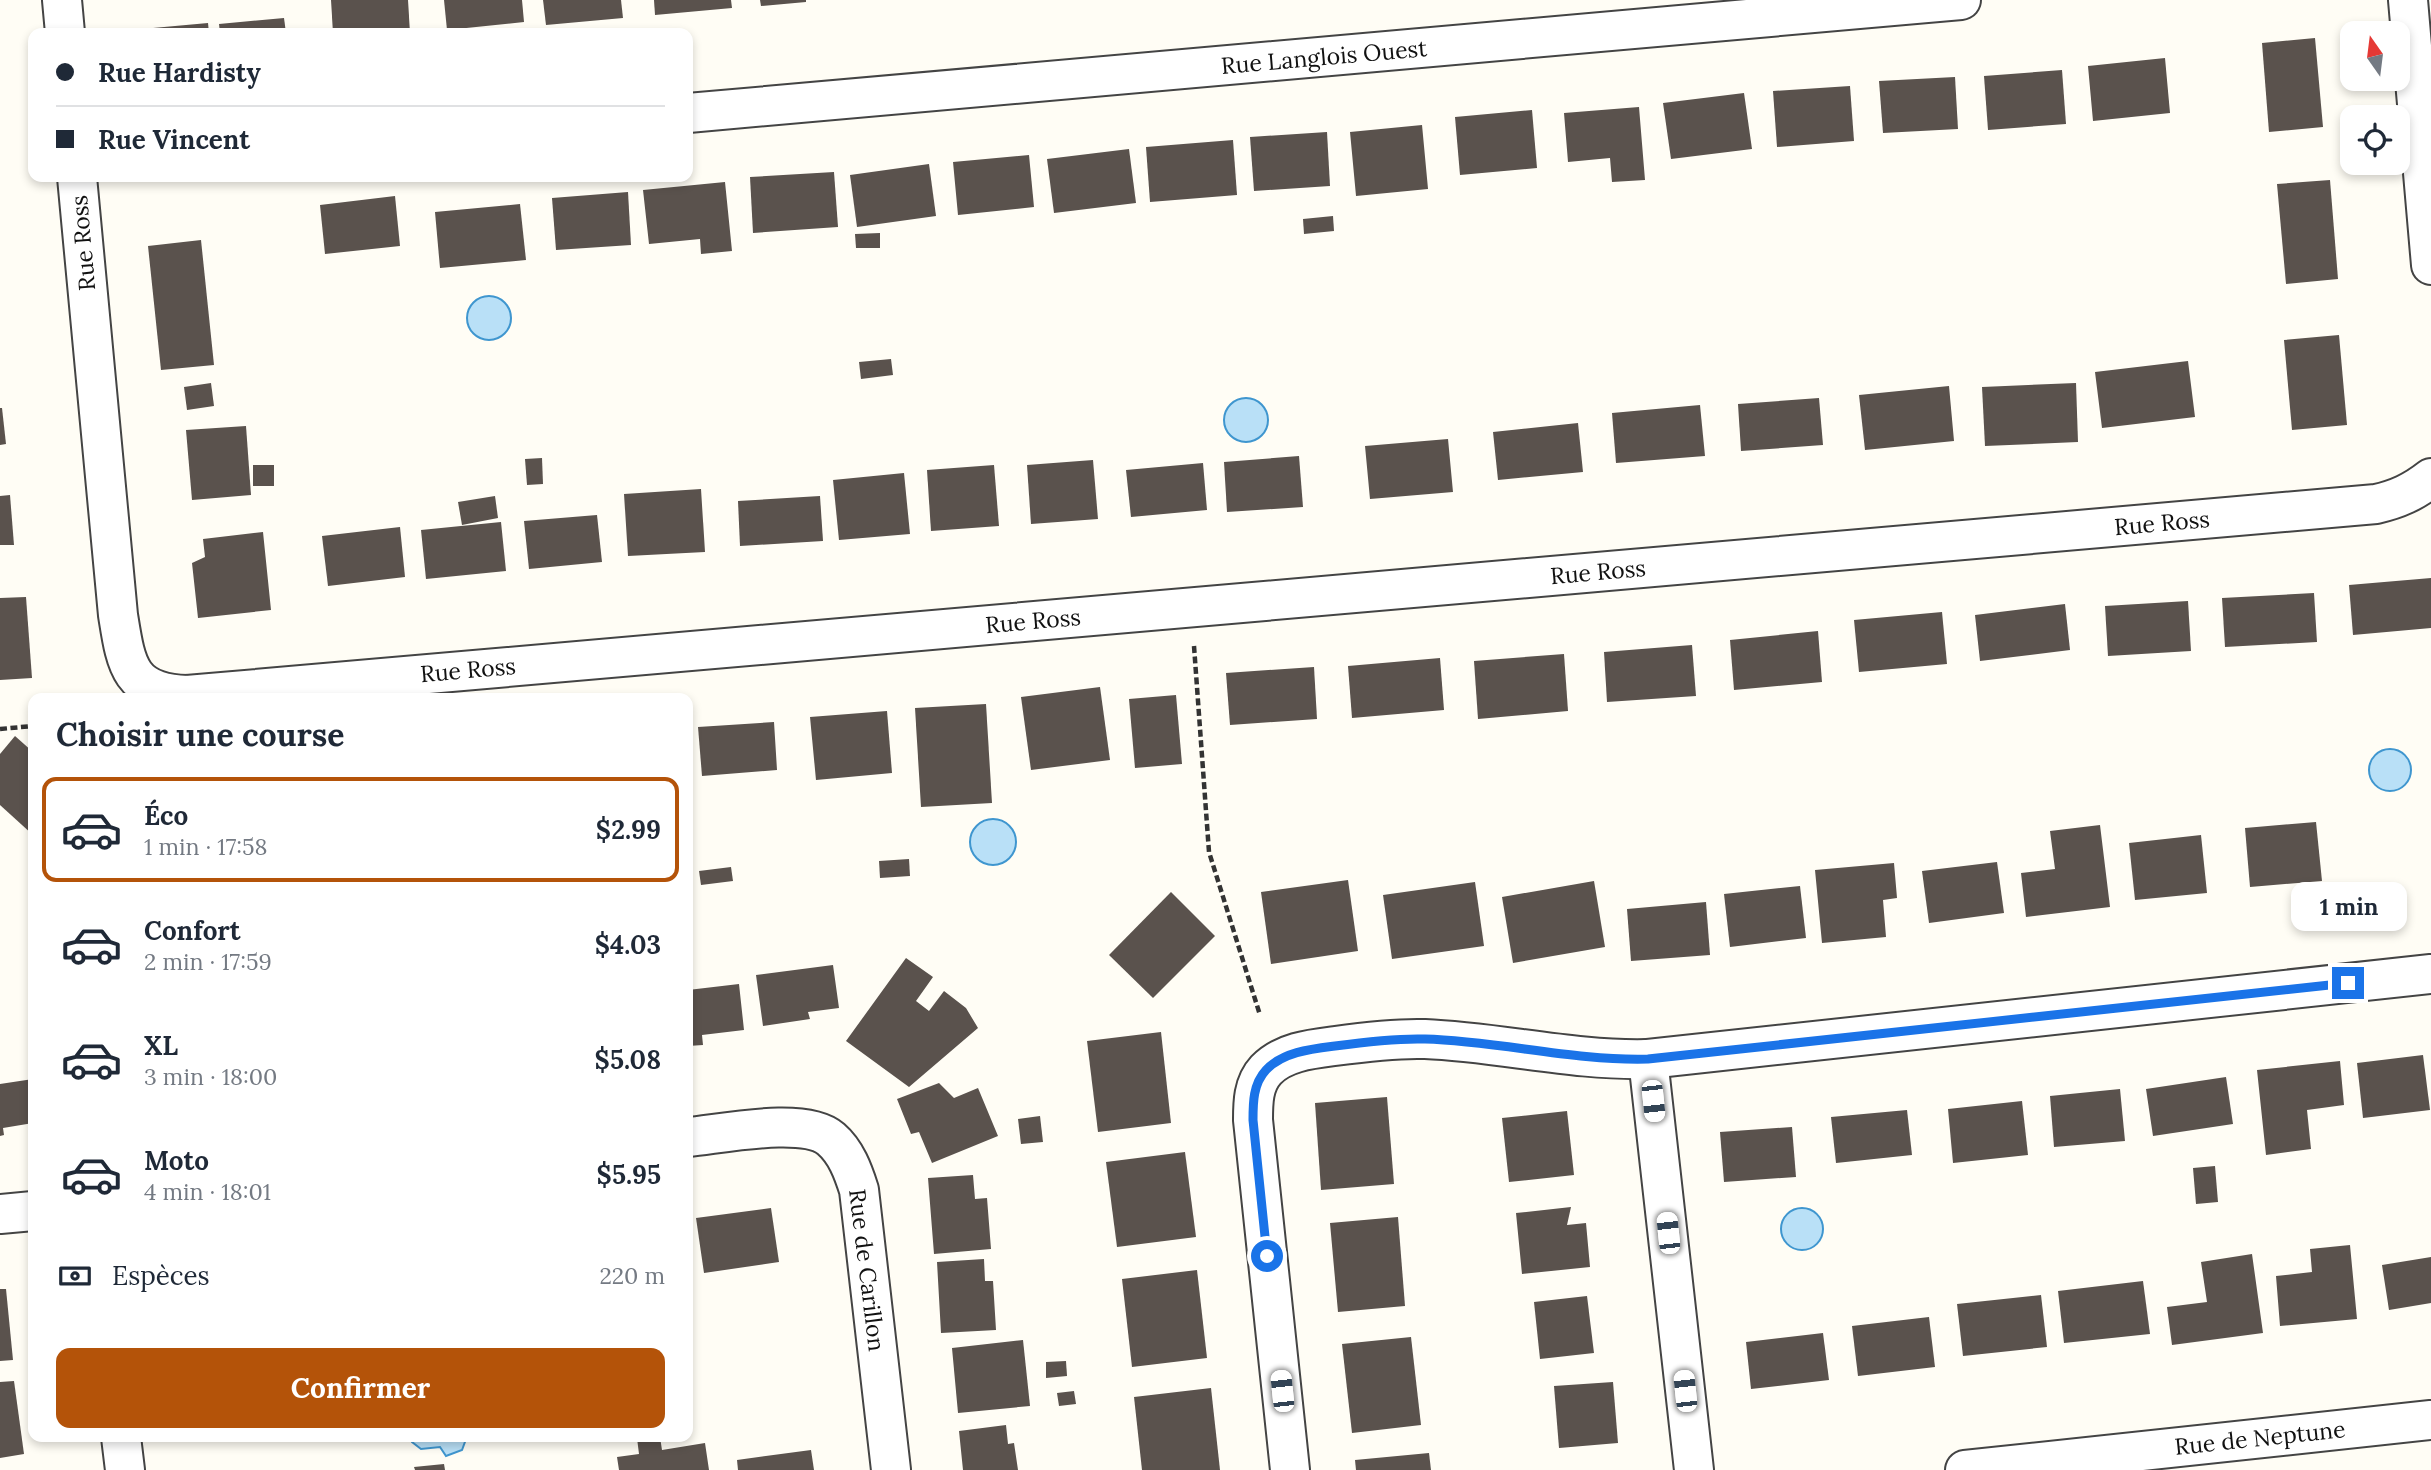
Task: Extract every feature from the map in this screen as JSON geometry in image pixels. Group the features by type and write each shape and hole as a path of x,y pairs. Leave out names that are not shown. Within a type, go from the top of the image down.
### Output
{"street":[{"path":"62,0 65,28"},
{"name":"Rue Langlois Ouest","path":"693,113 1961,0"},
{"path":"2408,0 2431,265"},
{"name":"Rue Ross","path":"77,182 123,644 129,664 139,681 152,690 162,693"},
{"name":"Rue Ross","path":"210,693 2376,504 2396,500 2413,492 2431,478"},
{"path":"1290,1470 1253,1120 1256,1084 1266,1070 1282,1059 1299,1052 1403,1039 1448,1040 1611,1059 1648,1059 2431,974"},
{"path":"1648,1059 1694,1470"},
{"name":"Rue de Carillon","path":"693,1137 786,1126 829,1136 842,1151 859,1190 891,1470"},
{"path":"0,1214 28,1211"},
{"name":"Rue de Neptune","path":"1965,1470 2431,1420"},
{"path":"122,1442 125,1470"}],"path":[{"path":"1193,641 1209,852 1260,1015"},
{"path":"0,729 28,726"}],"water":[{"path":"489,296 498,297 505,302 510,309 510,327 505,334 498,339 489,340 480,339 473,334 468,327 467,318 468,309 473,302 480,297"},
{"path":"1246,398 1261,405 1268,420 1261,435 1246,442 1231,435 1224,420 1231,405"},
{"path":"2390,749 2405,755 2411,770 2405,785 2390,791 2375,785 2369,770 2375,755"},
{"path":"993,819 1009,826 1016,842 1009,858 993,865 977,858 970,842 977,826"},
{"path":"1802,1208 1817,1214 1823,1229 1817,1244 1802,1250 1787,1244 1781,1229 1787,1214"},
{"path":"412,1442 465,1442 462,1450 446,1456 440,1447 421,1449"}],"building":[{"path":"331,0 408,0 410,28 333,28"},
{"path":"444,0 522,0 524,22 447,28"},
{"path":"543,0 621,0 623,18 546,25"},
{"path":"654,0 731,0 732,8 655,15"},
{"path":"760,0 806,0 806,2 761,6"},
{"path":"284,18 285,28 219,28 219,24"},
{"path":"208,23 208,28 153,28"},
{"path":"2315,38 2323,127 2269,132 2262,43"},
{"path":"2165,58 2170,113 2093,121 2088,66"},
{"path":"2062,70 2066,124 1988,130 1984,76"},
{"path":"1955,77 1958,129 1883,133 1879,81"},
{"path":"1850,86 1854,141 1777,147 1773,91"},
{"path":"1744,93 1752,149 1671,159 1663,103"},
{"path":"1639,107 1645,180 1612,182 1610,158 1568,162 1564,113"},
{"path":"1532,110 1537,168 1460,175 1455,117"},
{"path":"1422,125 1428,189 1356,196 1350,132"},
{"path":"1327,132 1330,186 1254,191 1250,137"},
{"path":"1233,140 1237,195 1150,202 1146,147"},
{"path":"1129,149 1136,203 1054,213 1047,159"},
{"path":"1029,155 1034,207 958,215 953,162"},
{"path":"929,164 936,216 857,227 850,175"},
{"path":"834,172 838,227 753,233 750,177"},
{"path":"2330,180 2338,279 2286,284 2277,184"},
{"path":"725,182 732,251 701,254 700,239 649,244 643,190"},
{"path":"628,192 631,245 556,250 552,198"},
{"path":"395,196 400,246 325,254 320,205"},
{"path":"520,204 526,260 440,268 435,212"},
{"path":"1333,216 1334,231 1304,234 1303,219"},
{"path":"880,233 880,248 856,248 855,234"},
{"path":"201,240 214,365 161,370 148,246"},
{"path":"2339,335 2347,425 2292,430 2284,340"},
{"path":"891,359 893,375 861,379 859,362"},
{"path":"2188,361 2195,417 2102,428 2095,372"},
{"path":"211,383 214,406 187,410 184,387"},
{"path":"2076,383 2078,442 1985,446 1982,387"},
{"path":"1949,386 1954,441 1865,450 1859,395"},
{"path":"1819,398 1823,445 1741,451 1738,404"},
{"path":"1700,405 1705,456 1616,463 1612,413"},
{"path":"0,408 6,444 0,445"},
{"path":"1578,423 1583,472 1498,480 1493,432"},
{"path":"246,426 251,495 192,500 186,430"},
{"path":"1448,439 1453,492 1370,499 1365,446"},
{"path":"1299,456 1303,507 1227,512 1224,462"},
{"path":"542,458 543,484 527,485 525,459"},
{"path":"1093,460 1098,519 1031,524 1027,465"},
{"path":"1203,463 1207,510 1131,517 1126,470"},
{"path":"253,465 274,465 274,486 253,486"},
{"path":"994,465 999,526 931,531 927,470"},
{"path":"904,473 910,534 839,540 833,480"},
{"path":"701,489 705,552 628,556 624,494"},
{"path":"10,495 14,545 0,545 0,496"},
{"path":"495,496 498,518 462,525 458,502"},
{"path":"820,496 823,541 740,546 738,501"},
{"path":"597,515 602,562 529,569 524,521"},
{"path":"501,522 506,571 426,579 421,530"},
{"path":"400,527 405,577 328,586 322,536"},
{"path":"263,532 271,610 198,618 192,563 205,557 203,539"},
{"path":"2431,578 2431,628 2353,635 2349,585"},
{"path":"2314,593 2317,642 2225,647 2222,598"},
{"path":"26,597 32,678 0,680 0,598"},
{"path":"2188,601 2191,651 2108,656 2105,606"},
{"path":"2065,604 2070,650 1980,661 1975,615"},
{"path":"1942,612 1947,664 1859,672 1854,620"},
{"path":"1818,631 1822,682 1734,690 1730,640"},
{"path":"1692,645 1696,696 1607,702 1604,652"},
{"path":"1564,654 1568,711 1478,719 1474,661"},
{"path":"1440,658 1444,710 1352,718 1348,666"},
{"path":"1314,667 1317,719 1230,725 1226,673"},
{"path":"1100,687 1110,760 1031,770 1021,697"},
{"path":"1176,695 1182,764 1135,768 1129,699"},
{"path":"986,704 992,803 921,807 915,708"},
{"path":"887,711 892,773 816,780 810,717"},
{"path":"774,722 777,770 702,776 698,727"},
{"path":"15,736 28,748 28,830 0,805 0,754"},
{"path":"2316,822 2322,881 2250,887 2245,828"},
{"path":"2100,825 2110,907 2026,917 2021,873 2055,869 2050,831"},
{"path":"2201,835 2207,893 2135,900 2129,843"},
{"path":"909,859 910,876 880,878 879,861"},
{"path":"1997,862 2004,913 1929,923 1922,871"},
{"path":"1894,863 1897,898 1883,900 1886,937 1822,943 1815,870"},
{"path":"731,867 733,881 701,885 699,871"},
{"path":"1348,880 1358,951 1271,964 1261,892"},
{"path":"1594,881 1605,947 1513,963 1502,897"},
{"path":"1475,882 1484,946 1392,959 1383,895"},
{"path":"1800,886 1806,938 1730,947 1724,894"},
{"path":"1171,892 1215,936 1153,998 1109,955"},
{"path":"1706,902 1710,955 1631,961 1627,909"},
{"path":"906,958 933,977 916,1001 929,1011 944,991 966,1008 978,1028 909,1087 846,1041"},
{"path":"833,965 839,1008 808,1012 810,1019 763,1026 756,975"},
{"path":"739,984 744,1030 702,1035 703,1045 693,1046 693,989"},
{"path":"1161,1032 1171,1123 1098,1132 1087,1041"},
{"path":"2423,1055 2430,1110 2363,1118 2357,1063"},
{"path":"2340,1061 2344,1105 2307,1110 2311,1149 2266,1155 2257,1070"},
{"path":"2226,1077 2233,1124 2153,1136 2146,1089"},
{"path":"28,1080 28,1124 3,1128 4,1135 0,1136 0,1084"},
{"path":"939,1083 954,1098 978,1088 998,1136 932,1163 919,1132 911,1134 897,1099"},
{"path":"2120,1089 2125,1141 2054,1147 2050,1096"},
{"path":"1387,1097 1394,1184 1321,1190 1315,1103"},
{"path":"2022,1101 2028,1155 1953,1163 1948,1109"},
{"path":"1907,1110 1912,1155 1836,1163 1831,1117"},
{"path":"1567,1111 1574,1175 1509,1182 1502,1118"},
{"path":"1040,1116 1043,1142 1021,1144 1018,1119"},
{"path":"1792,1127 1796,1177 1724,1182 1720,1132"},
{"path":"1185,1152 1196,1237 1117,1247 1106,1162"},
{"path":"2215,1166 2218,1202 2196,1204 2193,1168"},
{"path":"973,1175 975,1199 987,1198 991,1249 934,1254 928,1178"},
{"path":"1571,1207 1567,1225 1586,1223 1590,1267 1522,1274 1516,1213"},
{"path":"771,1208 779,1262 704,1273 696,1218"},
{"path":"1398,1217 1405,1306 1338,1312 1330,1223"},
{"path":"2350,1245 2357,1319 2280,1326 2276,1276 2312,1272 2310,1249"},
{"path":"2252,1254 2263,1333 2172,1345 2167,1307 2207,1302 2201,1262"},
{"path":"2431,1257 2431,1303 2389,1310 2382,1265"},
{"path":"984,1259 985,1281 993,1281 996,1330 941,1333 937,1262"},
{"path":"1197,1270 1207,1358 1132,1367 1122,1279"},
{"path":"2143,1281 2150,1334 2064,1343 2058,1291"},
{"path":"0,1289 6,1289 13,1360 0,1361"},
{"path":"2041,1295 2047,1347 1963,1356 1957,1304"},
{"path":"1587,1296 1594,1353 1540,1359 1534,1302"},
{"path":"1929,1317 1935,1367 1858,1376 1852,1326"},
{"path":"1823,1333 1829,1380 1751,1389 1746,1342"},
{"path":"1411,1337 1421,1425 1352,1433 1342,1344"},
{"path":"1023,1340 1030,1406 958,1413 952,1348"},
{"path":"1066,1361 1067,1376 1046,1378 1046,1362"},
{"path":"14,1381 24,1454 0,1458 0,1382"},
{"path":"1613,1382 1618,1443 1559,1448 1554,1386"},
{"path":"1211,1388 1220,1470 1142,1470 1134,1397"},
{"path":"1074,1391 1076,1404 1059,1406 1057,1393"},
{"path":"1006,1425 1008,1444 1014,1443 1018,1470 963,1470 959,1431"},
{"path":"638,1442 661,1442 662,1450 705,1443 709,1470 619,1470 617,1457 639,1454"},
{"path":"811,1450 814,1470 738,1470 737,1460"},
{"path":"1429,1453 1431,1470 1356,1470 1355,1460"},
{"path":"444,1464 445,1470 415,1470 414,1467"}],"route":[{"path":"1267,1256 1253,1100 1256,1084 1266,1070 1299,1052 1343,1045 1424,1039 1611,1059 1648,1059 2348,983"}]}
